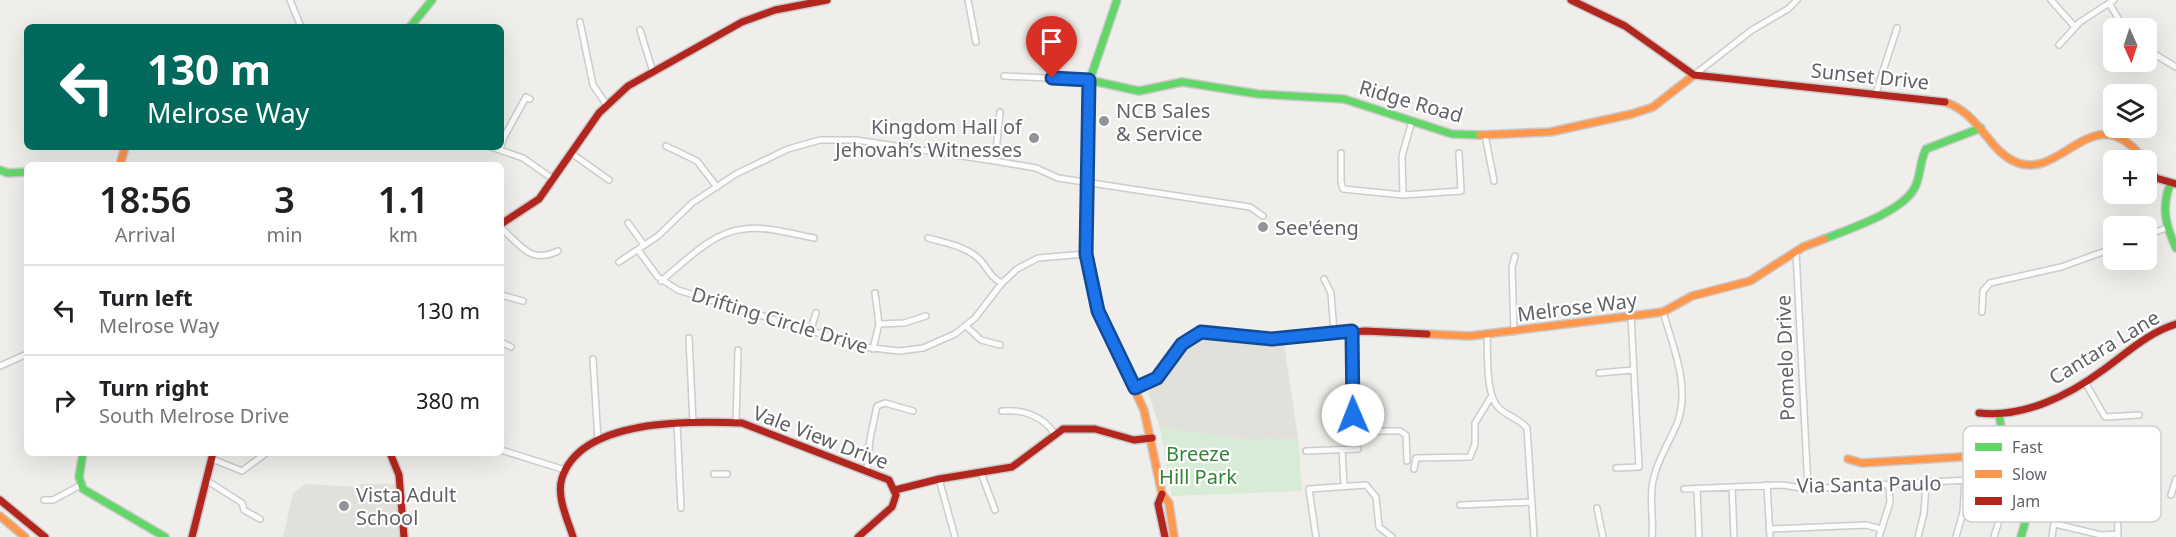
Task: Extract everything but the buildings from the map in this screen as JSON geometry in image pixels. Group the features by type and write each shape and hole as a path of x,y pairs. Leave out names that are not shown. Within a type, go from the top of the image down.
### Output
{"main road":[{"path":"412,24 432,0"},
{"path":"504,222 508,217 535,202 606,104 628,86 742,22 763,13 827,0"},
{"path":"1117,0 1089,80 1086,254 1098,311 1135,388 1152,438 1162,494 1169,502 1174,537"},
{"name":"Sunset Drive","path":"1571,0 1624,26 1694,75 1946,102 1959,107 2006,156 2023,165 2046,162 2094,134 2105,134 2122,140 2133,150"},
{"name":"Ridge Road","path":"1089,80 1137,91 1182,82 1258,94 1344,99 1452,134 1485,135 1550,132 1632,114 1653,107 1694,75"},
{"name":"Melrose Way","path":"1135,388 1157,378 1182,344 1201,332 1272,339 1352,331 1487,335 1663,312 1692,296 1750,281 1796,252 1904,201 1915,188 1920,160 1926,149 1981,128"},
{"path":"0,170 8,173 24,172"},
{"name":"Sunset Drive","path":"2157,178 2173,184"},
{"path":"2173,184 2164,208 2167,228 2176,248"},
{"name":"Cantara Lane","path":"1979,413 1999,414 2034,406 2085,382 2139,341 2176,324"},
{"path":"1999,414 2001,426"},
{"name":"Vale View Drive","path":"565,470 568,463 580,452 598,441 636,427 736,423 885,477 896,490 892,507 858,537"},
{"path":"896,490 939,479 1012,467 1054,433 1074,427 1095,429 1134,440 1152,438"},
{"path":"82,456 79,477 81,485 165,537"},
{"path":"192,537 212,456"},
{"path":"391,456 399,475 404,537"},
{"path":"1848,459 1862,463 1963,457"},
{"path":"565,470 561,481 562,499 573,537"},
{"path":"1162,494 1158,504 1165,537"},
{"path":"0,500 45,537"},
{"path":"0,516 25,537"},
{"path":"2020,537 2025,522"}],"street":[{"path":"290,0 300,24"},
{"path":"968,0 976,42"},
{"name":"Ridge Road","path":"1694,75 1752,30 1788,9 1797,0"},
{"path":"2051,0 2075,27"},
{"path":"2059,45 2075,27 2112,2 2119,18"},
{"path":"580,22 593,85 606,104"},
{"path":"1876,93 1876,86 1897,28"},
{"path":"640,30 653,72"},
{"path":"2157,56 2176,67"},
{"path":"1004,76 1089,80"},
{"path":"504,137 526,97 530,99"},
{"path":"995,161 1000,112"},
{"path":"1403,195 1402,156 1412,121"},
{"path":"1485,135 1494,182"},
{"path":"619,262 658,236 692,203 717,187 762,160 820,140 856,140 1036,168 1058,178 1250,207 1263,216"},
{"path":"666,146 697,161 717,187"},
{"path":"503,150 523,158 553,179"},
{"path":"572,153 609,180"},
{"path":"1341,153 1343,189 1403,195 1459,193 1463,186 1459,153"},
{"path":"628,223 644,246"},
{"path":"2157,232 2167,228"},
{"path":"504,229 535,257 544,258 558,251"},
{"path":"661,281 713,240 733,231 758,229 814,238"},
{"path":"928,238 970,252 981,261 993,278 1002,283"},
{"name":"Drifting Circle Drive","path":"638,250 661,281 678,290 873,349 899,351 923,348 940,342 966,326 988,303 1002,283 1017,269 1038,258 1086,254"},
{"name":"Pomelo Drive","path":"1796,252 1808,488"},
{"path":"1982,312 1983,291 1990,283 2061,267 2103,252"},
{"path":"1514,332 1512,267 1515,256"},
{"path":"1324,279 1331,293 1334,333"},
{"path":"873,349 879,324 876,293"},
{"path":"504,296 523,301"},
{"path":"1652,537 1652,485 1656,466 1671,438 1682,403 1680,373 1663,312"},
{"path":"811,329 816,313"},
{"path":"879,324 904,323 926,316"},
{"path":"1616,468 1639,467 1631,316"},
{"path":"966,326 981,340 1000,345"},
{"path":"1352,331 1353,415 1367,431 1400,431 1406,435 1407,461"},
{"path":"1487,335 1491,397 1497,407 1520,420 1527,428 1534,537"},
{"path":"688,338 693,423"},
{"path":"504,344 511,347"},
{"path":"736,423 738,350"},
{"path":"0,366 24,355"},
{"path":"593,359 598,441"},
{"path":"1599,373 1634,370"},
{"path":"2085,382 2105,417 2139,415"},
{"path":"1414,469 1416,459 1470,457 1475,444 1475,423 1491,397"},
{"path":"867,471 870,439 877,406 885,403 913,411"},
{"path":"1002,411 1014,410 1044,420 1054,433"},
{"path":"677,424 681,508"},
{"path":"1306,451 1358,449"},
{"path":"1342,450 1344,485"},
{"path":"504,451 565,470"},
{"path":"212,456 242,471 262,456"},
{"path":"981,473 995,510"},
{"path":"714,474 727,474"},
{"path":"939,479 955,537"},
{"path":"2171,495 2176,479"},
{"path":"206,480 242,503 244,510 260,519"},
{"name":"Via Santa Paulo","path":"1684,489 1767,485 1808,488 1963,481"},
{"path":"1918,537 1924,513 1926,483"},
{"path":"44,501 53,500 81,485"},
{"path":"1316,537 1309,489 1344,485 1366,485 1373,492 1379,527 1392,537"},
{"path":"1767,485 1770,537"},
{"path":"1879,537 1890,502 1889,485"},
{"path":"1732,487 1734,537"},
{"path":"1697,488 1699,537"},
{"path":"1460,505 1532,502"},
{"path":"1597,508 1603,537"},
{"path":"1956,537 1963,512"},
{"name":"Via Santa Paulo","path":"1994,537 1999,522"},
{"path":"2052,537 2055,524 2101,535 2118,536"},
{"path":"1769,529 1866,525 1881,529"}],"shaded area":[{"path":"1208,336 1284,343 1298,438 1254,440 1160,428 1148,392 1163,380 1184,346"},
{"name":"Vista Adult School","path":"306,484 358,487 360,484 396,484 400,537 283,537 293,493"}],"green space":[{"name":"Breeze Hill Park","path":"1160,428 1254,440 1298,438 1302,491 1172,496"}],"traffic: fast":[{"path":"412,24 432,0"},
{"path":"1109,335 1098,311 1086,254 1087,88 1117,0"},
{"path":"1089,80 1139,91 1182,82 1258,94 1344,99 1452,134 1480,135"},
{"path":"1824,239 1874,219 1898,205 1914,189 1926,149 1981,128"},
{"path":"0,170 8,173 24,172"},
{"path":"2170,185 2165,209 2176,248"},
{"path":"1999,414 2001,426"},
{"path":"82,456 79,477 83,489 165,537"},
{"path":"2021,537 2025,522"}],"traffic: slow":[{"path":"1480,135 1550,132 1632,114 1653,107 1694,75"},
{"path":"1945,102 1967,115 1999,151 2018,163 2034,165 2050,160 2094,136 2110,135 2126,142 2134,150"},
{"path":"121,162 124,150"},
{"path":"1427,334 1470,336 1663,312 1692,296 1750,281 1803,247 1824,239"},
{"path":"1109,335 1144,410 1162,494 1169,503 1174,537"},
{"path":"1848,459 1862,463 1963,457"},
{"path":"0,516 25,537"}],"traffic: jam":[{"path":"504,222 539,199 599,113 628,86 742,22 775,10 827,0"},
{"path":"1571,0 1625,26 1694,75 1945,102"},
{"path":"2157,178 2176,184"},
{"path":"1979,413 2012,412 2060,396 2089,380 2146,338 2176,324"},
{"path":"1135,388 1157,378 1182,343 1201,332 1272,339 1365,331 1427,334"},
{"path":"573,537 560,493 562,478 573,458 591,444 614,434 640,427 695,422 742,423 889,480 896,495 892,507 858,537"},
{"path":"895,490 939,479 1012,467 1063,429 1095,429 1134,440 1152,438"},
{"path":"192,537 212,456"},
{"path":"391,456 399,475 404,537"},
{"path":"1162,494 1158,504 1165,537"},
{"path":"0,500 45,537"}],"place":[{"name":"NCB Sales & Service","path":"1104,121"},
{"name":"Kingdom Hall of Jehovah’s Witnesses","path":"1034,138"},
{"name":"See'éeng","path":"1263,227"},
{"name":"Vista Adult School","path":"344,506"}],"route":[{"path":"1052,78 1089,80 1084,231 1090,284 1098,311 1135,388 1164,373 1182,344 1201,332 1272,339 1352,331 1353,415"}]}
